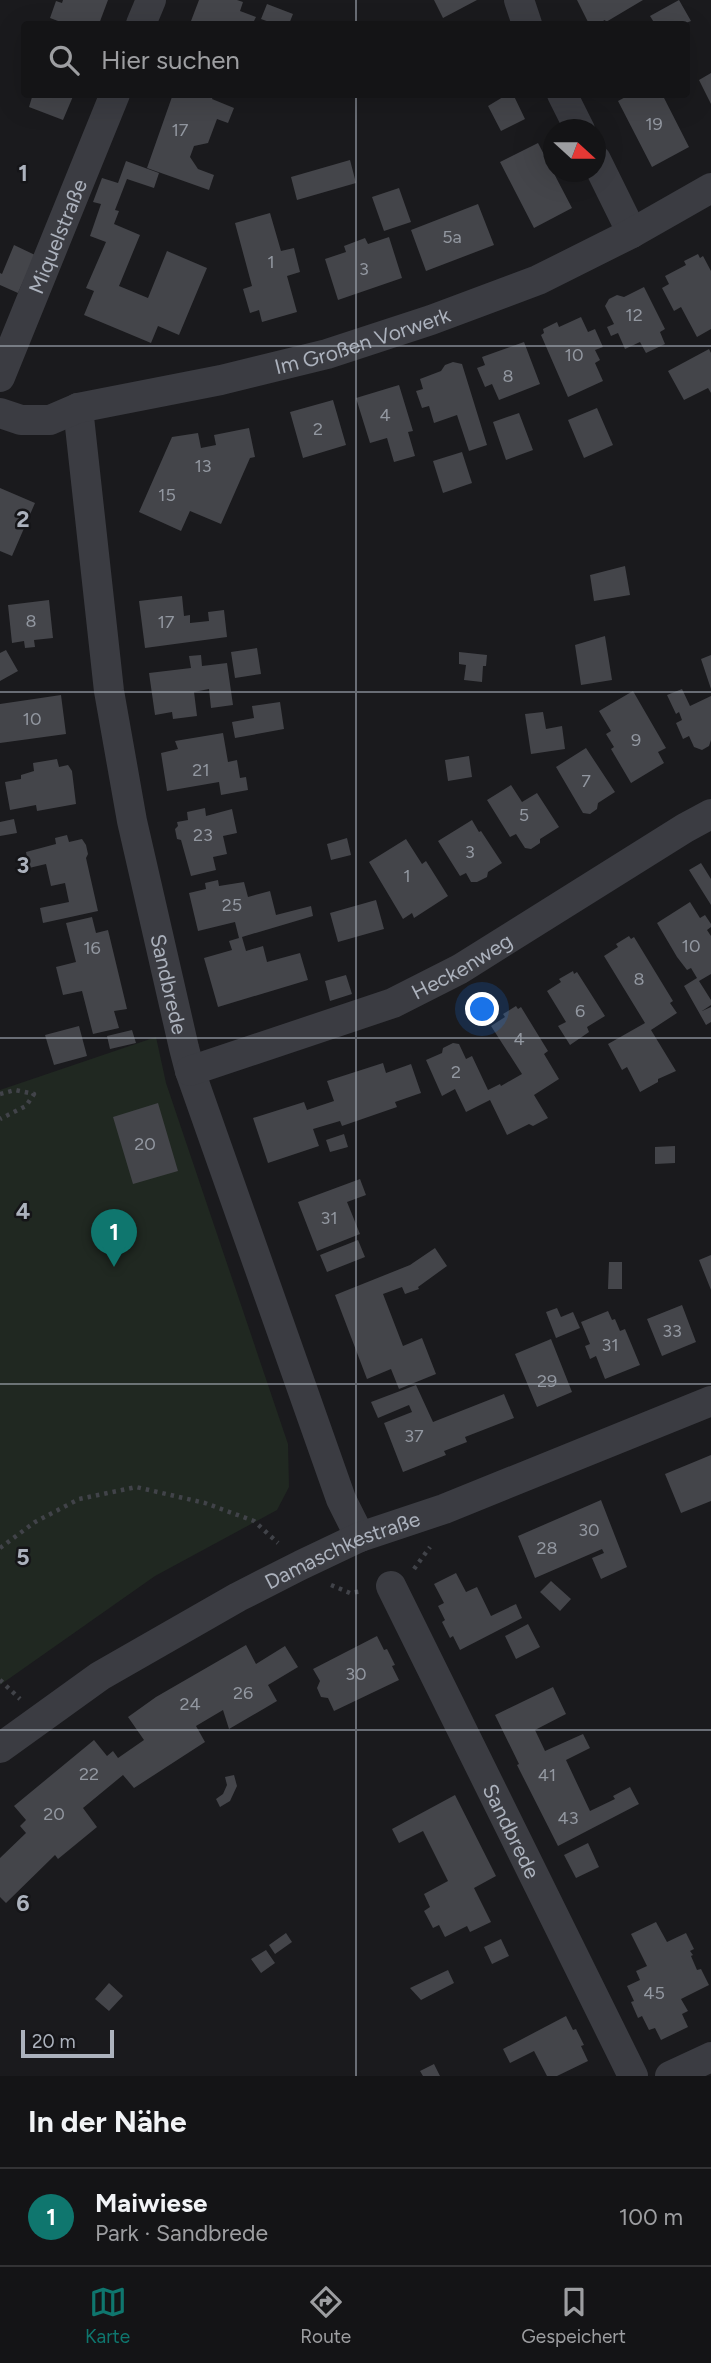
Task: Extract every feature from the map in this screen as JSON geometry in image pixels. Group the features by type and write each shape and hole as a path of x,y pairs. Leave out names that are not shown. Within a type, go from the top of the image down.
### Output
{"street":[{"path":"142,21 151,0"},
{"path":"519,0 526,21"},
{"name":"Miquelstraße","path":"0,377 113,98"},
{"path":"564,98 574,119"},
{"path":"606,180 632,233"},
{"name":"Im Großen Vorwerk","path":"78,408 221,380 327,354 431,320 538,281 632,233 711,188"},
{"path":"0,407 46,401 78,408"},
{"path":"0,413 21,420 50,420 78,408"},
{"name":"Sandbrede","path":"78,408 109,691 132,821 190,1070 341,1499 360,1537"},
{"name":"Heckenweg","path":"190,1070 393,1003 460,969 711,814"},
{"name":"Damaschkestraße","path":"0,1748 100,1676 238,1597 301,1565 360,1537 444,1509 711,1401"},
{"name":"Sandbrede","path":"391,1586 633,2076"},
{"path":"670,2076 711,2057"}],"path":[{"path":"0,1094 15,1090 34,1094 26,1106 0,1119"},
{"path":"0,1548 35,1521 79,1499 136,1487 205,1503 254,1521"},
{"path":"301,1565 323,1581 350,1593 391,1586 413,1570 438,1537 444,1509"}],"shaded area":[{"path":"156,1037 166,1083 288,1444 289,1487 277,1510 155,1576 0,1685 0,1090"}],"building":[{"path":"63,0 108,0 100,21 58,21 50,18 56,1 62,3"},
{"path":"199,0 237,0 243,2 240,11 256,17 254,21 191,21"},
{"path":"434,0 477,0 443,18"},
{"path":"577,0 643,0 608,21 588,21"},
{"path":"679,0 691,21 653,21 650,16"},
{"path":"267,4 293,14 290,21 261,19"},
{"path":"711,73 711,104 699,80"},
{"path":"32,98 72,98 63,120 29,107"},
{"path":"172,98 212,98 234,108 228,123 217,119 208,143 194,146 190,157 198,169 214,175 209,190 147,168"},
{"path":"501,98 515,98 525,119 501,131 488,106"},
{"path":"624,98 664,98 689,147 652,167 618,101"},
{"path":"538,143 543,153 543,182 558,182 572,208 534,228 500,162"},
{"path":"350,160 356,183 297,200 291,177"},
{"path":"126,161 159,173 154,188 127,179 115,210 119,211 114,224 140,235 119,286 148,298 167,251 207,268 179,335 158,326 151,343 84,315 94,291 86,288 106,242 90,236 101,204 93,202 102,178 118,183"},
{"path":"399,188 411,222 384,231 372,197"},
{"path":"478,204 494,245 426,271 411,230"},
{"path":"270,213 281,251 294,248 300,272 287,276 297,312 262,322 259,310 250,313 243,289 252,286 235,223"},
{"path":"389,237 402,278 338,300 325,259 346,252 344,246 365,238 368,244"},
{"path":"14,245 35,255 18,293 0,285 0,273 2,274"},
{"path":"698,254 700,258 703,256 711,271 711,329 697,337 681,307 674,311 662,288 669,284 665,276 686,265 684,261"},
{"path":"644,287 665,329 660,332 665,344 646,353 640,342 625,349 618,333 611,336 607,327 614,324 605,306 609,299 617,295 624,297"},
{"path":"581,317 588,332 595,329 603,347 595,350 600,360 595,363 603,381 568,397 541,335 544,333 543,329 557,322 559,327"},
{"path":"524,342 540,384 499,400 492,384 485,387 477,368 485,365 482,357"},
{"path":"709,349 711,393 708,388 684,400 668,371"},
{"path":"453,362 462,364 487,445 469,451 457,415 434,423 429,406 422,408 416,391 423,389 420,379 441,371 445,365"},
{"path":"399,385 413,431 408,432 415,456 394,462 387,438 370,443 356,398"},
{"path":"333,400 346,445 303,458 290,412"},
{"path":"597,408 613,445 584,458 568,420"},
{"path":"519,413 533,450 506,460 493,422"},
{"path":"249,428 255,457 250,458 221,524 190,511 181,531 139,512 172,437 198,433 201,448 216,445 214,435"},
{"path":"462,452 472,483 443,493 433,461"},
{"path":"0,488 35,503 12,556 0,551"},
{"path":"625,566 630,595 594,601 590,575"},
{"path":"182,596 184,616 190,615 190,623 209,621 208,612 224,610 227,637 145,648 139,601"},
{"path":"49,600 53,638 34,640 35,647 25,648 24,641 12,643 8,605"},
{"path":"605,636 612,680 581,685 575,645"},
{"path":"257,648 261,674 235,678 231,652"},
{"path":"6,650 18,671 0,681 0,653"},
{"path":"459,652 487,655 482,682 464,680 466,665 459,664"},
{"path":"201,655 202,666 227,663 233,705 211,708 209,689 194,692 197,716 173,719 172,712 155,715 149,673 191,668 189,656"},
{"path":"711,655 711,689 701,659"},
{"path":"682,689 690,706 711,696 711,740 709,746 702,750 694,747 689,736 683,739 676,723 682,720 667,695"},
{"path":"633,691 666,748 658,752 664,763 631,783 611,749 614,747 606,734 611,731 599,711"},
{"path":"61,695 66,734 0,743 0,704"},
{"path":"280,702 284,729 235,738 232,722 254,718 252,706"},
{"path":"543,712 546,729 562,726 565,749 531,754 525,714"},
{"path":"223,733 228,762 237,760 240,778 246,777 248,790 221,795 219,782 167,791 161,753 178,749 175,741"},
{"path":"586,748 615,792 598,803 597,809 590,814 583,813 556,767"},
{"path":"469,756 472,777 448,781 445,760"},
{"path":"57,759 59,767 68,765 72,771 76,804 37,811 36,805 10,810 5,782 21,779 21,775 34,771 33,763"},
{"path":"511,785 522,802 537,793 559,827 540,839 540,843 531,849 525,848 516,834 510,837 487,800"},
{"path":"205,808 206,816 232,809 237,833 223,836 227,854 213,857 216,870 191,876 181,840 177,839 175,829 177,822 188,820 187,812"},
{"path":"14,819 17,833 0,836 0,822"},
{"path":"472,820 502,863 477,882 471,882 466,873 460,876 438,841"},
{"path":"67,835 69,842 82,839 86,845 86,858 98,911 43,923 40,908 69,902 65,883 51,886 46,864 29,868 26,852 56,844 55,838"},
{"path":"347,838 351,855 331,860 327,844"},
{"path":"406,839 422,864 426,861 448,896 414,918 412,913 403,919 369,862"},
{"path":"701,863 711,879 711,905 689,870"},
{"path":"218,880 219,886 244,882 248,897 270,891 276,915 311,906 313,916 242,937 246,951 263,946 267,962 300,953 308,980 218,1007 204,958 232,950 229,941 239,938 235,922 198,931 189,893 206,889 205,883"},
{"path":"376,900 384,929 338,942 330,913"},
{"path":"690,902 700,918 705,915 711,924 707,930 711,936 711,974 699,981 711,1000 711,1005 702,1011 711,1007 711,1022 706,1025 684,986 697,978 691,968 687,970 677,957 657,923"},
{"path":"92,917 96,933 108,930 127,1009 114,1011 119,1028 93,1034 82,991 63,995 56,967 76,962 66,923"},
{"path":"629,936 631,939 634,937 673,1001 670,1003 677,1013 651,1030 676,1071 658,1079 658,1082 640,1092 627,1067 622,1070 608,1044 645,1023 604,956"},
{"path":"573,971 574,974 577,972 605,1016 587,1027 589,1032 570,1045 558,1026 566,1022 547,991 561,982 559,979"},
{"path":"346,975 352,994 330,1001 325,981"},
{"path":"516,1006 518,1009 521,1007 548,1051 544,1054 559,1079 534,1095 548,1118 507,1135 490,1100 466,1112 455,1089 442,1096 426,1060 442,1053 443,1048 453,1043 459,1044 466,1059 472,1056 488,1090 522,1074 491,1026"},
{"path":"79,1026 87,1056 54,1065 45,1035"},
{"path":"132,1030 136,1043 110,1049 107,1036"},
{"path":"383,1063 386,1073 411,1064 421,1093 395,1102 397,1107 342,1126 340,1121 313,1129 319,1146 268,1163 253,1118 304,1102 307,1110 334,1101 327,1081"},
{"path":"158,1103 178,1171 133,1184 113,1117"},
{"path":"344,1134 348,1147 330,1152 326,1140"},
{"path":"675,1146 675,1163 655,1164 655,1147"},
{"path":"360,1179 366,1195 347,1202 360,1234 317,1251 298,1202"},
{"path":"358,1240 365,1257 327,1272 320,1255"},
{"path":"435,1248 447,1266 418,1287 419,1289 405,1294 402,1287 383,1294 403,1346 422,1338 436,1374 399,1389 391,1369 367,1379 335,1295 410,1265"},
{"path":"711,1255 711,1290 699,1260"},
{"path":"609,1262 622,1262 622,1289 608,1289"},
{"path":"682,1305 696,1342 662,1356 647,1319"},
{"path":"557,1308 561,1317 573,1312 580,1328 556,1338 546,1312"},
{"path":"608,1311 620,1331 625,1329 640,1365 605,1379 596,1356 590,1359 585,1346 590,1344 581,1322"},
{"path":"551,1339 572,1392 537,1407 515,1354"},
{"path":"416,1385 433,1422 504,1394 514,1418 465,1437 467,1442 444,1451 446,1455 403,1472 384,1423 412,1412 409,1405 378,1418 371,1402"},
{"path":"711,1455 711,1501 681,1513 665,1474"},
{"path":"601,1500 627,1567 601,1579 592,1558 604,1553 602,1549 535,1578 518,1536"},
{"path":"456,1573 466,1592 477,1587 491,1616 516,1604 522,1618 460,1650 442,1622 445,1620 438,1606 444,1603 434,1584"},
{"path":"551,1581 571,1599 560,1611 540,1592"},
{"path":"528,1624 540,1647 516,1659 505,1636"},
{"path":"377,1636 395,1665 392,1666 399,1680 334,1711 328,1698 321,1697 317,1688 320,1681 313,1669"},
{"path":"246,1645 256,1664 285,1646 298,1667 268,1685 277,1701 229,1729 223,1710 196,1726 205,1742 134,1788 123,1775 83,1808 97,1827 58,1859 55,1855 6,1903 0,1897 0,1858 26,1833 20,1826 26,1820 14,1806 94,1740 107,1756 113,1751 118,1758 144,1740 128,1717 156,1697"},
{"path":"553,1687 566,1714 535,1730 545,1751 583,1734 590,1748 566,1760 590,1811 615,1799 613,1796 630,1787 639,1804 558,1846 495,1715"},
{"path":"234,1775 237,1786 230,1801 220,1807 216,1799 223,1794 227,1785 225,1777"},
{"path":"455,1795 496,1876 474,1888 491,1922 470,1932 467,1926 445,1937 439,1925 433,1928 424,1911 430,1907 424,1894 448,1881 423,1831 399,1843 392,1829"},
{"path":"588,1843 599,1867 576,1878 564,1855"},
{"path":"656,1922 667,1942 686,1933 694,1949 690,1951 697,1970 701,1969 709,1985 681,1999 688,2011 682,2014 688,2027 661,2040 655,2028 649,2030 642,2016 638,2018 627,1986 640,1980 636,1971 647,1966 631,1934"},
{"path":"286,1933 292,1942 275,1954 269,1945"},
{"path":"501,1939 509,1956 492,1964 484,1947"},
{"path":"266,1950 275,1963 261,1973 251,1959"},
{"path":"448,1970 454,1983 421,2000 410,1988"},
{"path":"109,1983 123,1996 109,2011 95,1999"},
{"path":"566,2016 584,2045 581,2046 588,2061 557,2076 547,2076 534,2051 510,2063 503,2049"},
{"path":"434,2064 440,2076 423,2076 420,2071"}],"place":[{"name":"Maiwiese","path":"114,1267"}]}
